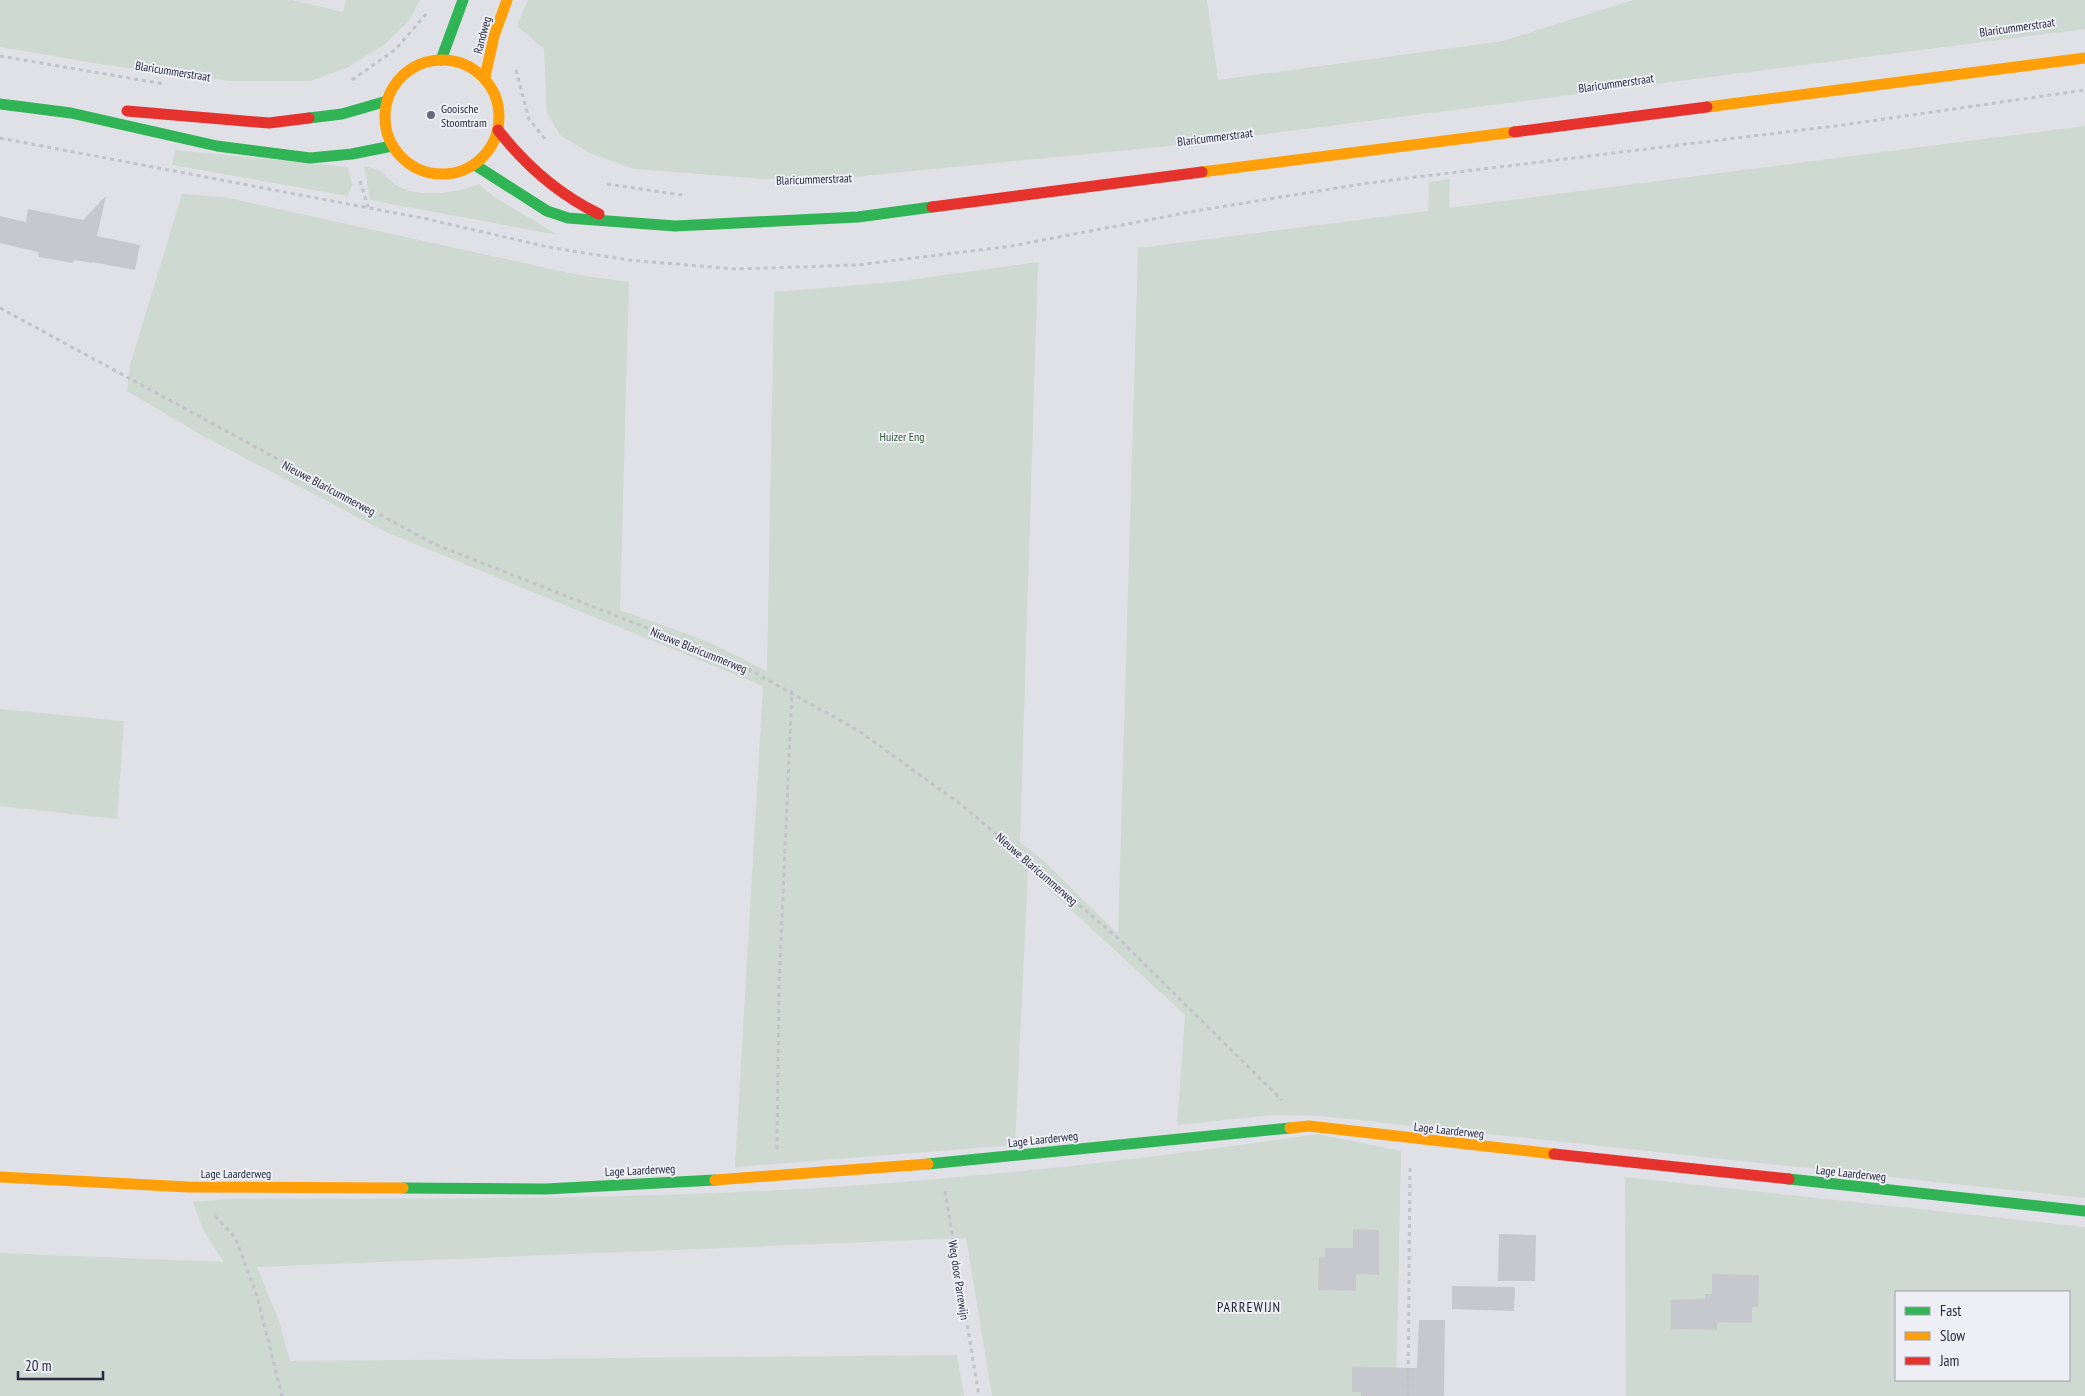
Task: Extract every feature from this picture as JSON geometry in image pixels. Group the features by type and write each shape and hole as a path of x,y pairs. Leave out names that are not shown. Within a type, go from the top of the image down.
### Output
{"main road":[{"path":"441,60 463,0"},
{"name":"Randweg","path":"485,77 494,36 507,0"},
{"path":"475,165 547,211 568,218 675,226 858,217 2085,58"},
{"path":"441,60 459,62 485,77 495,97 498,111 498,130 491,150 475,165 457,172 438,174 420,170 404,160 392,146 385,124 386,102 394,85 406,72 417,65 441,60"},
{"path":"70,112 127,111 269,123 342,114 386,102"},
{"path":"0,104 70,112 217,146 310,158 352,154 392,146"},
{"path":"498,130 526,164 572,202 616,221"},
{"name":"Lage Laarderweg","path":"0,1177 188,1187 546,1188 777,1176 940,1163 1309,1126 1429,1141 2085,1211"}],"path":[{"name":"Blaricummerstraat","path":"0,56 166,84"},
{"path":"515,66 529,119 547,142"},
{"path":"601,181 610,186 691,195"},
{"name":"Nieuwe Blaricummerweg","path":"0,308 434,544 741,665 792,692 858,731 970,812 1119,939 1309,1126"},
{"path":"777,1176 779,986 792,692"},
{"name":"Weg door Parrewijn","path":"940,1163 978,1396"},
{"path":"1408,1396 1410,1178"},
{"path":"214,1216 235,1237 257,1296 282,1396"}],"green space":[{"path":"0,0 292,0 343,12 346,0 420,0 409,21 385,44 347,68 310,81 230,81 105,65 0,47"},
{"path":"528,0 1207,0 1218,80 1503,41 1633,0 2085,0 2085,29 1180,145 853,177 764,179 634,169 589,153 560,135 547,113 544,49 517,26"},
{"name":"Huizer Eng","path":"2085,126 2085,1198 1320,1116 1274,1115 1177,1125 1185,1015 1028,870 1015,1145 735,1167 763,686 388,533 203,436 127,391 130,365 182,194 224,197 578,275 629,282 620,610 709,642 767,671 774,292 894,282 1038,262 1020,842 1046,863 1118,934 1138,248 1428,211 1429,182 1450,179 1449,208"},
{"path":"175,150 348,167 352,185 348,196 172,165"},
{"path":"364,166 380,171 396,185 415,192 449,192 479,184 494,197 558,235 370,200"},
{"path":"0,709 124,721 117,819 0,806"},
{"path":"1317,1134 1401,1151 1396,1396 992,1396 966,1238 257,1267 279,1321 290,1361 957,1355 964,1396 0,1396 0,1253 224,1262 204,1232 193,1202 227,1199 674,1195 883,1184 1101,1163"},
{"path":"1625,1177 2085,1227 2085,1396 1626,1396"}],"building":[{"path":"106,196 97,236 140,245 135,270 92,262 75,260 72,263 39,257 38,252 0,243 0,216 26,222 28,209 83,220"},
{"path":"1353,1229 1379,1230 1379,1275 1356,1274 1356,1291 1318,1290 1319,1257 1325,1257 1325,1248 1353,1248"},
{"path":"1499,1234 1536,1235 1535,1281 1498,1281"},
{"path":"1712,1274 1759,1275 1758,1307 1752,1307 1752,1323 1717,1322 1717,1330 1671,1329 1671,1300 1705,1299 1705,1294 1712,1294"},
{"path":"1452,1286 1515,1287 1514,1311 1452,1309"},
{"path":"1419,1320 1445,1320 1444,1396 1361,1396 1361,1392 1352,1392 1352,1367 1417,1368"}],"traffic: fast":[{"path":"441,60 463,0"},
{"path":"309,118 342,114 387,101"},
{"path":"0,104 71,113 217,146 310,158 352,154 392,146"},
{"path":"475,165 547,211 568,218 675,226 858,217 932,207"},
{"path":"928,1164 1290,1128"},
{"path":"1789,1179 2085,1211"},
{"path":"403,1188 546,1189 715,1180"}],"traffic: slow":[{"path":"485,77 494,36 507,0"},
{"path":"1707,107 2085,58"},
{"path":"442,60 464,64 482,77 495,95 499,117 495,139 482,157 464,170 442,174 420,170 402,157 389,139 385,117 389,95 402,77 420,64 442,60"},
{"path":"1202,172 1514,132"},
{"path":"1290,1128 1309,1126 1554,1154"},
{"path":"715,1180 928,1164"},
{"path":"0,1177 188,1187 403,1188"}],"traffic: jam":[{"path":"1514,132 1707,107"},
{"path":"127,111 269,123 309,118"},
{"path":"498,130 520,156 556,188 599,214"},
{"path":"932,207 1202,172"},
{"path":"1554,1154 1789,1179"}],"place":[{"name":"Gooische Stoomtram","path":"431,115"}],"district":[{"name":"PARREWIJN","path":"1249,1307"}]}
